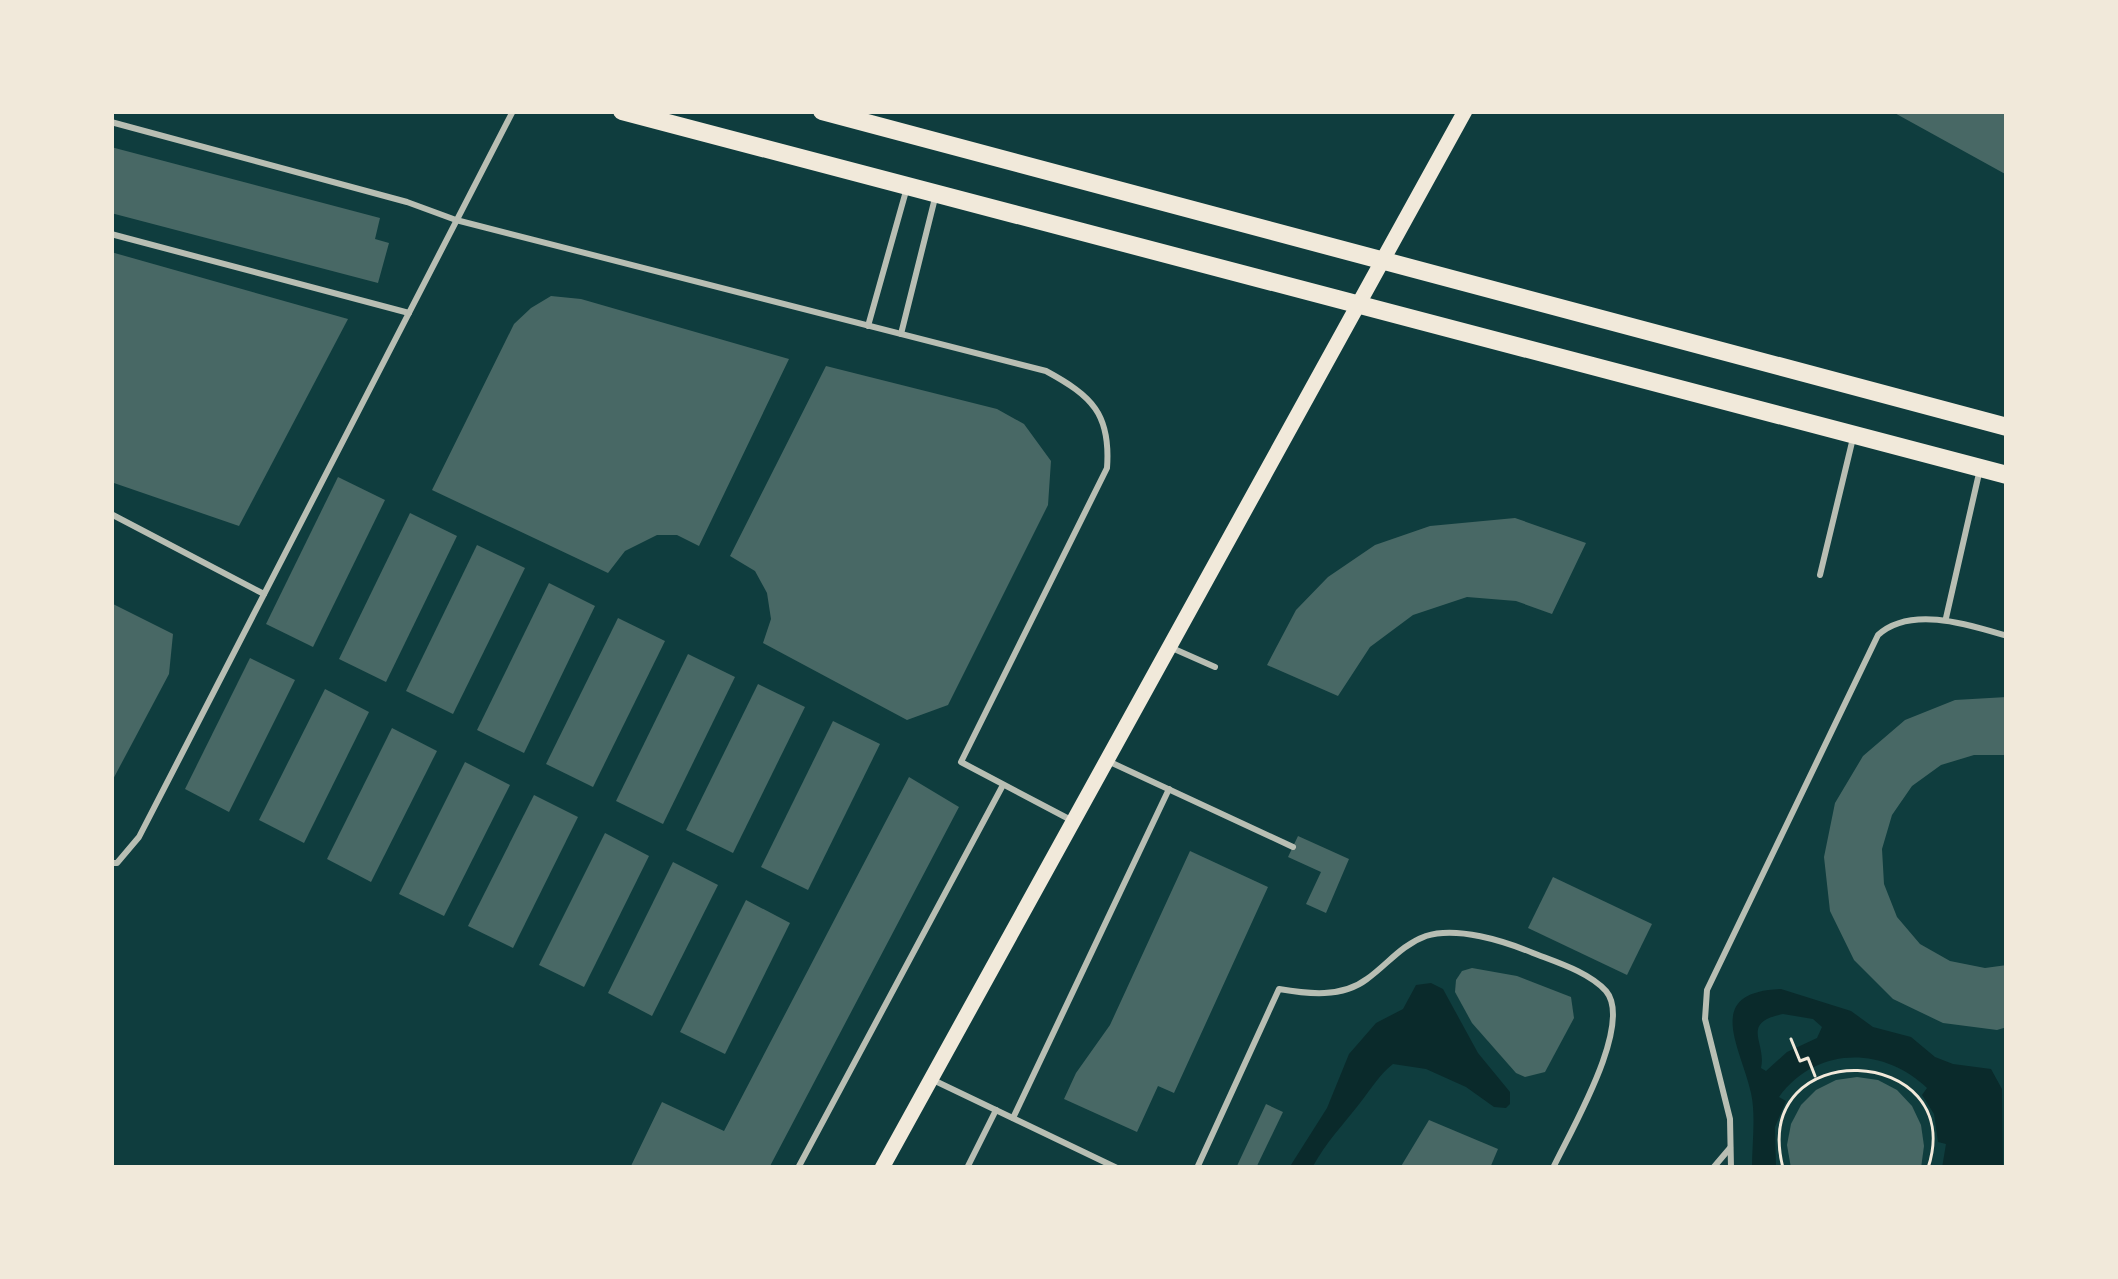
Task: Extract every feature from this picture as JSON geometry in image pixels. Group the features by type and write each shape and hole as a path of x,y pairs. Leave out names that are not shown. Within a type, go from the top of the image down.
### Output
{"highway":[{"path":"622,111 2007,475"},
{"path":"822,111 2007,427"}],"main road":[{"path":"882,1168 1465,111"}],"lane":[{"path":"111,863 117,863 139,837 513,111"},
{"path":"111,122 407,202 456,220 1046,371 1081,390 1100,414 1109,440 1107,468 961,762 1073,821"},
{"path":"868,326 907,185"},
{"path":"902,334 937,193"},
{"path":"111,234 409,313"},
{"path":"1820,575 1854,434"},
{"path":"1946,617 1981,468"},
{"path":"111,514 264,594"},
{"path":"1731,1168 1727,1097 1705,1019 1707,990 1878,634 1894,626 1946,617 2007,636"},
{"path":"1169,647 1215,667"},
{"path":"1106,760 1293,847"},
{"path":"798,1168 1004,784"},
{"path":"1013,1118 1169,789"},
{"path":"1197,1168 1279,989 1311,994 1341,991 1366,981 1393,954 1429,935 1474,935 1572,969 1605,989 1615,1007 1613,1036 1553,1168"},
{"path":"931,1079 1118,1168"},
{"path":"967,1168 996,1110"},
{"path":"1713,1168 1732,1146"}],"path":[{"path":"1791,1039 1800,1061 1808,1058 1816,1079"},
{"path":"1783,1168 1780,1132 1787,1111 1816,1079 1858,1068 1900,1082 1927,1115 1932,1137 1928,1168"}],"water":[{"path":"1431,983 1443,989 1478,1053 1510,1092 1510,1104 1494,1107 1466,1087 1426,1069 1393,1064 1312,1168 1289,1168 1327,1108 1349,1054 1376,1023 1403,1009 1416,985"},
{"path":"1781,989 1851,1011 1873,1027 1911,1037 1935,1057 1991,1069 2002,1089 2003,1168 1942,1168 1946,1144 1938,1142 1934,1114 1922,1095 1927,1088 1891,1065 1850,1058 1812,1068 1794,1080 1779,1097 1786,1101 1775,1127 1776,1168 1752,1168 1752,1102 1733,1025 1734,1011 1742,1000 1757,992","holes":["1783,1014 1813,1019 1822,1027 1817,1038 1787,1052 1766,1071 1761,1068 1758,1028 1762,1023"]}],"building":[{"path":"1891,111 2007,111 2007,175"},
{"path":"111,147 380,218 375,239 389,243 378,283 111,213"},
{"path":"111,252 348,319 239,526 111,482"},
{"path":"551,296 581,299 789,359 699,546 677,535 657,535 625,551 608,573 432,490 514,324"},
{"path":"826,366 997,409 1024,424 1051,461 1048,505 948,705 907,720 763,643 771,619 767,593 755,571 730,556"},
{"path":"338,477 385,500 313,647 266,624"},
{"path":"410,513 457,536 386,682 339,659"},
{"path":"1515,518 1586,543 1552,614 1516,601 1467,597 1413,615 1370,647 1338,696 1267,665 1296,610 1328,577 1375,545 1430,526"},
{"path":"477,545 525,568 453,714 406,691"},
{"path":"549,583 595,606 524,753 477,730"},
{"path":"111,603 173,634 169,674 111,783"},
{"path":"618,618 665,641 593,787 546,764"},
{"path":"688,654 735,677 663,824 616,801"},
{"path":"250,658 295,680 229,812 185,789"},
{"path":"758,684 805,707 733,853 686,830"},
{"path":"325,689 369,712 304,843 259,820"},
{"path":"2007,697 2007,755 1974,755 1941,765 1912,786 1892,815 1882,849 1884,884 1897,917 1920,944 1950,961 1985,968 2007,965 2007,1027 1997,1030 1943,1023 1893,999 1854,960 1830,911 1824,857 1835,803 1863,756 1905,720 1955,700"},
{"path":"833,721 880,744 808,890 761,867"},
{"path":"392,728 437,751 371,882 327,859"},
{"path":"465,762 510,785 444,916 399,894"},
{"path":"909,777 959,807 769,1168 630,1168 662,1102 724,1131"},
{"path":"534,795 578,817 513,948 468,926"},
{"path":"605,833 649,856 584,987 539,965"},
{"path":"1298,836 1349,859 1326,913 1306,904 1321,872 1288,857"},
{"path":"1190,851 1268,887 1174,1093 1158,1086 1137,1132 1064,1099 1110,1025"},
{"path":"673,862 718,885 652,1016 608,993"},
{"path":"1553,877 1652,924 1627,975 1528,928"},
{"path":"746,900 790,923 725,1054 680,1032"},
{"path":"1472,968 1517,976 1571,997 1574,1018 1545,1072 1525,1077 1516,1073 1472,1023 1455,992 1462,971"},
{"path":"1836,1080 1878,1080 1897,1090 1912,1106 1921,1125 1921,1168 1791,1168 1787,1145 1801,1105"},
{"path":"1266,1104 1283,1112 1256,1168 1236,1168"},
{"path":"1429,1120 1498,1149 1490,1168 1400,1168"}]}
